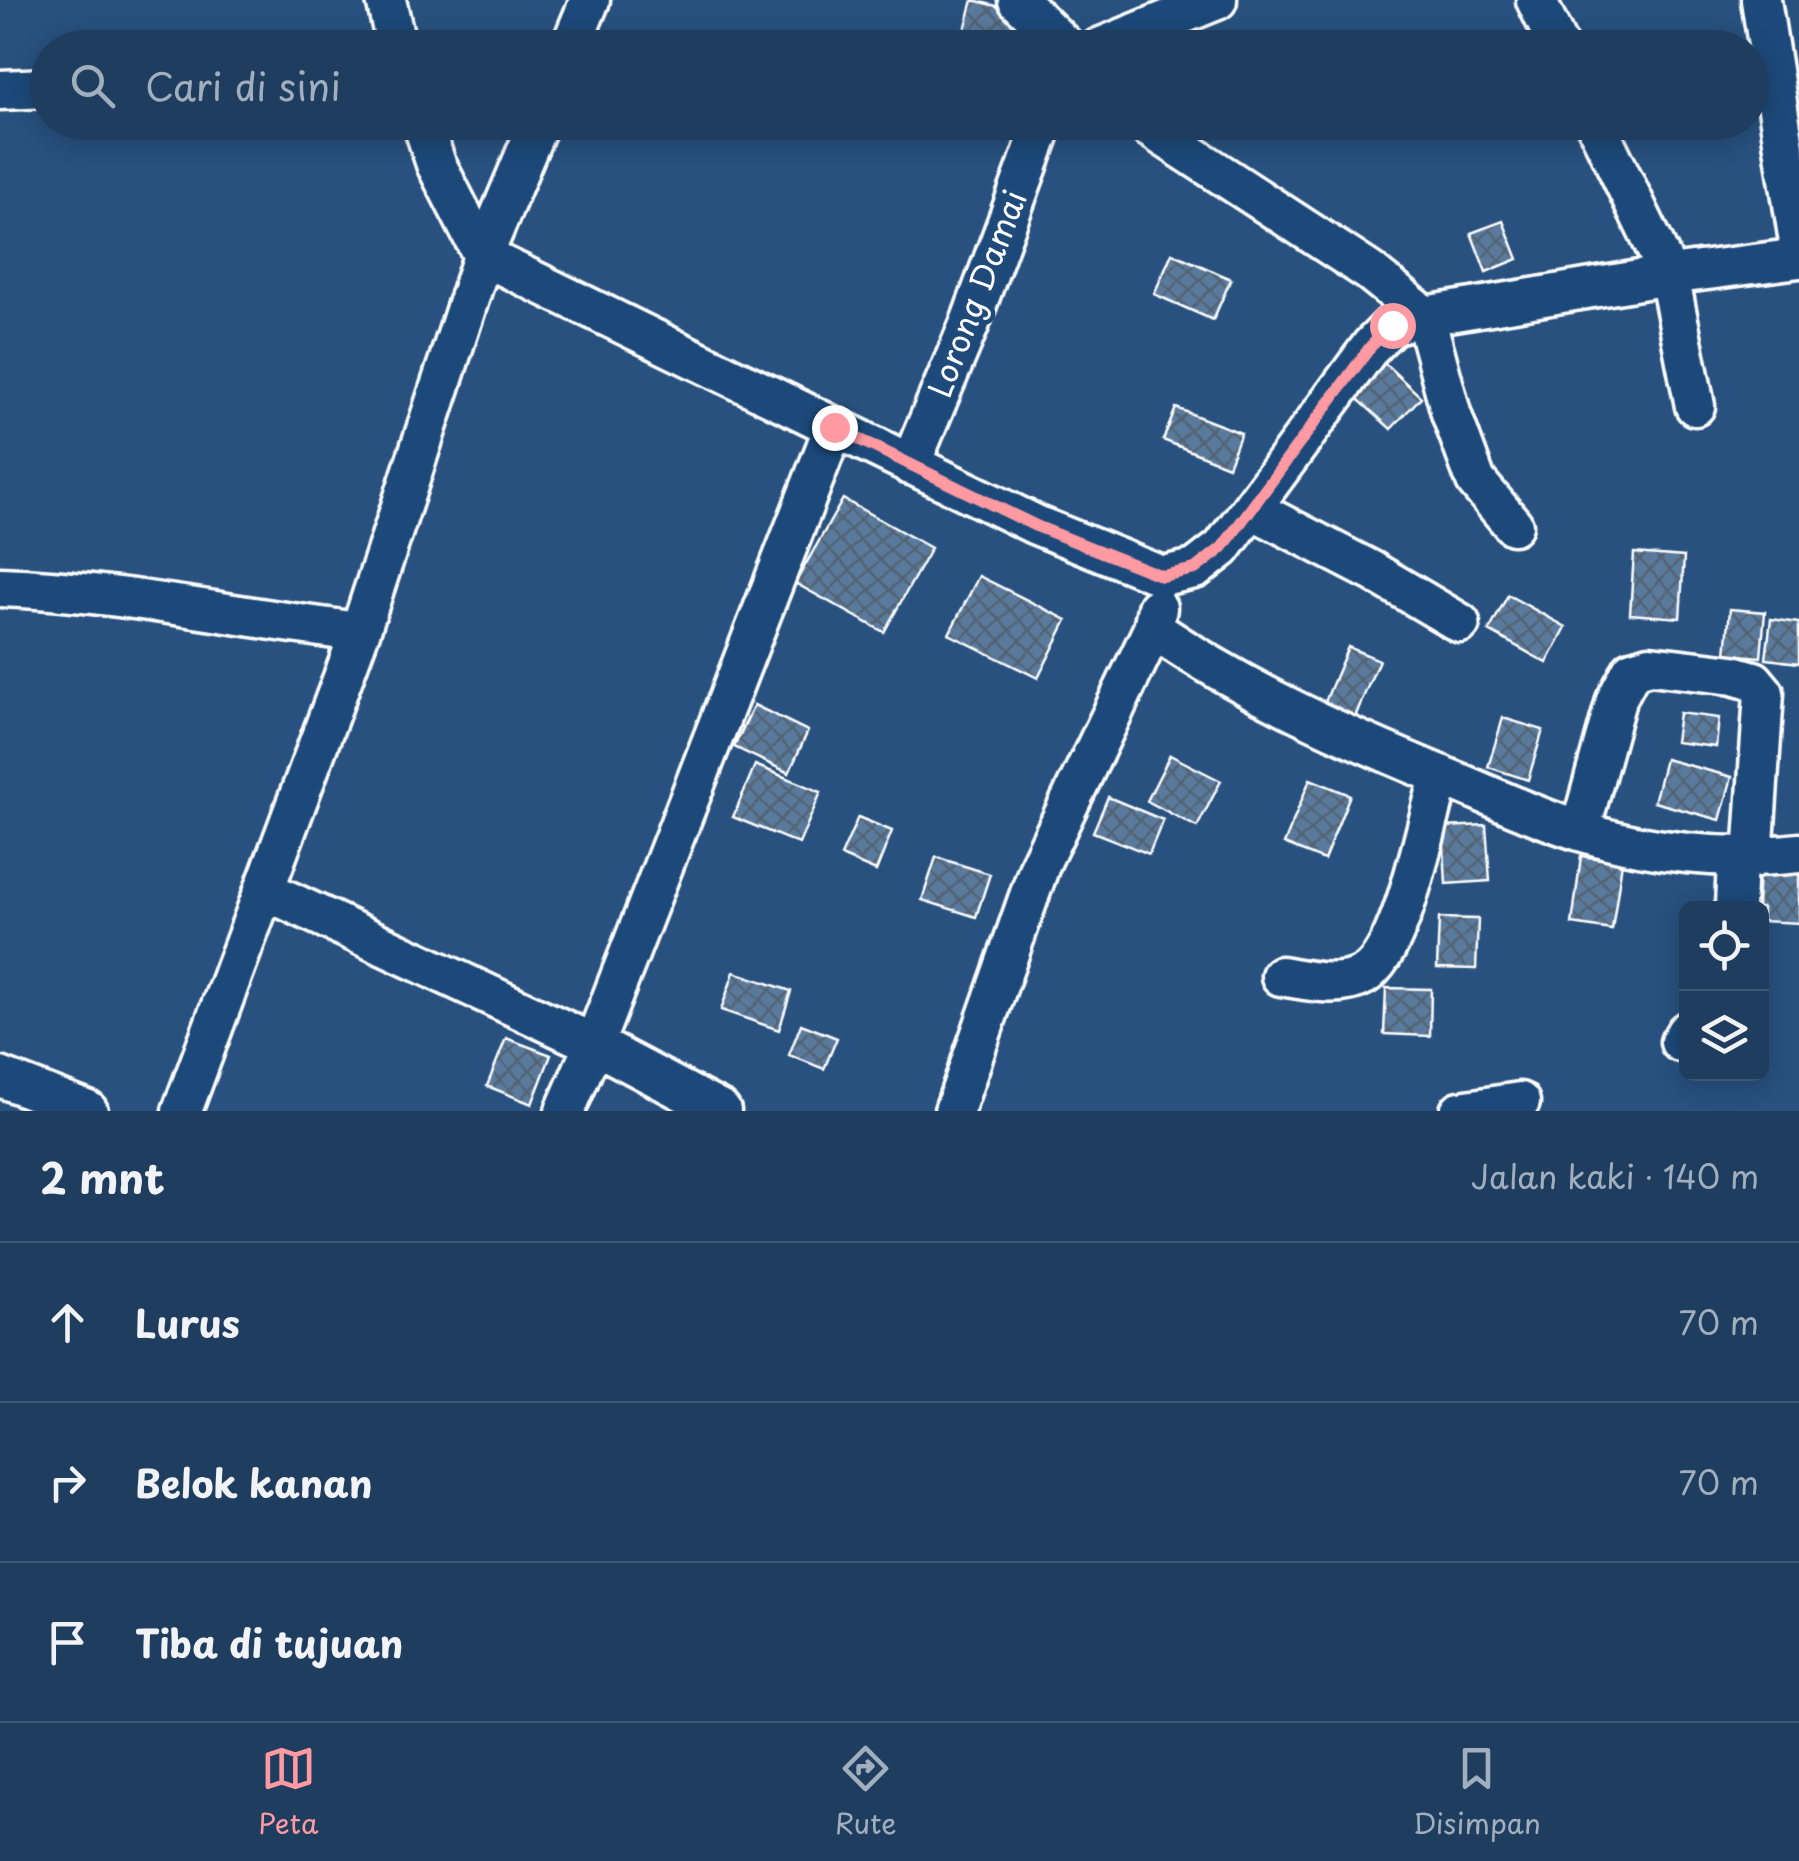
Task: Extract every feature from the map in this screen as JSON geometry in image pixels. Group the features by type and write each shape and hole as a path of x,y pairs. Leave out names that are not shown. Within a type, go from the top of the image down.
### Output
{"street":[{"path":"386,0 393,30"},
{"path":"585,30 590,0"},
{"path":"1018,0 1049,30"},
{"path":"1143,30 1216,0"},
{"path":"1536,0 1550,30"},
{"path":"1762,0 1767,30"},
{"path":"1769,46 1799,242"},
{"path":"0,90 30,89"},
{"path":"428,140 436,164 483,256 1036,526 1162,576 1195,569 1222,548 1371,346 1392,325 1669,275 1799,258"},
{"path":"182,1111 360,632 483,256 531,140"},
{"name":"Lorong Damai","path":"910,465 970,323 1037,140"},
{"path":"1169,140 1369,271 1425,316 1451,413 1476,480 1513,525"},
{"path":"1605,140 1669,275 1695,406"},
{"path":"565,1111 834,427"},
{"path":"1252,509 1372,571 1460,623"},
{"path":"954,1111 1041,862 1153,629 1162,576"},
{"path":"0,587 75,590 360,632"},
{"path":"1153,629 1216,671 1327,729 1580,832 1640,845 1745,858 1799,853"},
{"path":"1580,832 1616,700 1632,670 1650,665 1754,681 1764,693 1736,901"},
{"path":"1280,976 1332,983 1365,974 1388,946 1411,888 1441,775"},
{"path":"266,890 594,1044 721,1111"},
{"path":"0,1077 88,1111"},
{"path":"1460,1111 1520,1102"}],"building":[{"path":"973,0 1031,15 1026,30 965,30"},
{"path":"1503,221 1518,259 1486,272 1471,233"},
{"path":"1172,253 1231,279 1213,320 1154,294"},
{"path":"1381,360 1421,397 1391,429 1351,393"},
{"path":"1176,408 1241,433 1228,466 1163,440"},
{"path":"843,499 931,548 884,632 795,583"},
{"path":"1634,553 1684,557 1680,618 1630,614"},
{"path":"979,576 1067,620 1038,678 949,634"},
{"path":"1508,595 1566,627 1547,663 1489,631"},
{"path":"1730,609 1765,612 1761,657 1726,654"},
{"path":"1771,619 1799,623 1799,663 1766,659"},
{"path":"1348,647 1379,660 1355,717 1324,704"},
{"path":"754,705 808,731 789,773 734,747"},
{"path":"1679,713 1719,718 1716,747 1675,742"},
{"path":"1503,718 1543,730 1528,780 1488,767"},
{"path":"1170,755 1221,781 1197,827 1147,801"},
{"path":"1665,759 1732,777 1720,820 1654,802"},
{"path":"755,765 821,792 799,844 733,817"},
{"path":"1310,779 1350,795 1324,860 1284,844"},
{"path":"1108,797 1163,820 1149,854 1093,832"},
{"path":"858,817 892,831 876,871 841,856"},
{"path":"1486,825 1490,881 1446,884 1443,827"},
{"path":"1581,856 1622,862 1612,930 1572,924"},
{"path":"936,857 990,874 976,917 922,900"},
{"path":"1759,868 1799,869 1799,923 1769,921 1769,901 1757,901"},
{"path":"1439,918 1478,919 1476,969 1437,968"},
{"path":"734,972 791,991 779,1030 721,1010"},
{"path":"1386,988 1431,989 1430,1036 1384,1034"},
{"path":"801,1024 837,1038 824,1069 789,1055"},
{"path":"506,1038 551,1055 532,1104 487,1086"}],"route":[{"path":"834,427 1036,526 1162,576 1195,569 1222,548 1371,346 1392,325"}]}
